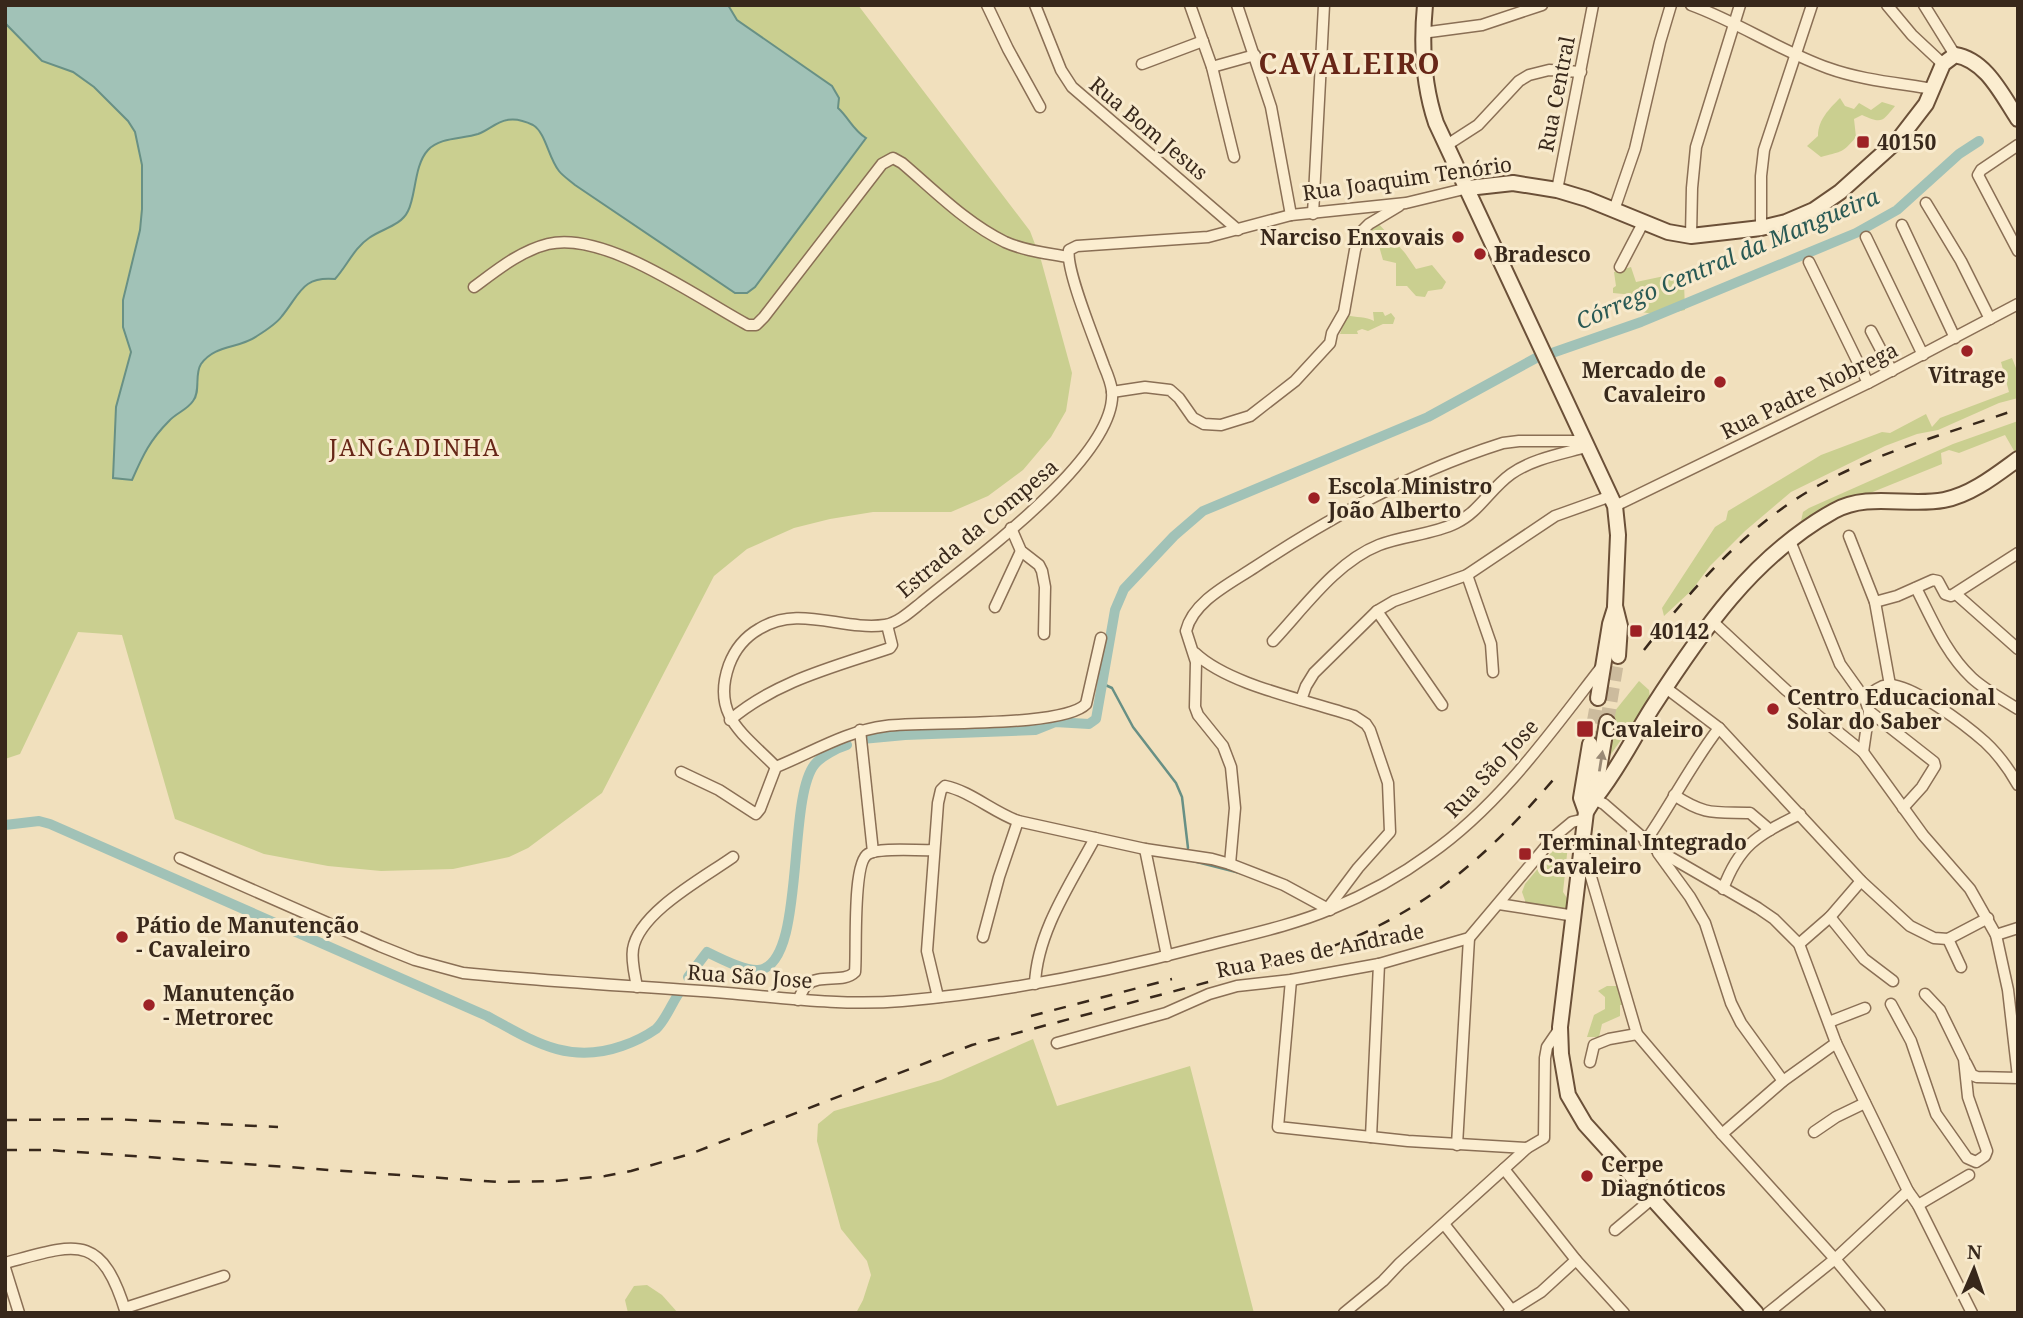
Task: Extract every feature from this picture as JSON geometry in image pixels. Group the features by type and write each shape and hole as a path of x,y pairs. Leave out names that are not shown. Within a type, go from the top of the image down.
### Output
{"main road":[{"path":"1425,5 1422,33 1430,103 1584,444 1613,501 1618,535 1615,606 1598,698"},
{"path":"1949,60 1973,61 1986,73 2018,119"},
{"name":"Rua Joaquim Tenório","path":"1468,188 1513,183 1557,190 1668,232 1691,236 1761,228 1786,222 1814,210 1840,192 1899,139 1915,120 1949,60"},
{"path":"1587,807 1607,784 1666,688 1712,621 1742,583 1790,541 1834,511 1855,503 1929,502 1959,495 2018,459"},
{"path":"1615,606 1620,626 1619,651"},
{"path":"1587,807 1607,722"},
{"path":"1590,744 1587,807 1560,1027 1564,1078 1575,1109 1586,1124 1756,1313"}],"street":[{"path":"987,5 1040,107"},
{"name":"Rua Bom Jesus","path":"1035,5 1060,71 1072,88 1238,230"},
{"path":"1189,5 1212,67 1234,157"},
{"path":"1237,5 1271,107 1291,215"},
{"path":"1313,214 1324,5"},
{"path":"1422,33 1482,25 1542,5"},
{"name":"Rua Central","path":"1557,190 1593,5"},
{"path":"1614,210 1641,128 1671,5"},
{"path":"1691,5 1794,54 1848,75 1933,89"},
{"path":"1691,236 1696,147 1740,5"},
{"path":"1761,228 1764,150 1812,5"},
{"path":"1887,5 1912,35 1949,60"},
{"path":"1924,5 1949,60"},
{"path":"1142,64 1203,41"},
{"path":"1212,67 1255,55"},
{"path":"1447,145 1478,125 1519,81 1529,75 1549,70 1581,72"},
{"path":"2018,145 1981,170 1978,175 2018,251"},
{"path":"474,287 524,253 550,244 575,244 604,249 673,281 748,325 756,325 882,164 893,159 902,163 965,218 988,233 1007,243 1031,250 1068,253 1112,391 1145,387 1170,390 1193,418 1204,424 1221,425 1250,416 1295,381 1330,343 1332,333 1344,312 1355,250 1361,232 1369,224 1406,203"},
{"name":"Rua Joaquim Tenório","path":"1068,253 1086,245 1191,239 1238,230 1291,215 1406,203 1468,188"},
{"path":"1926,202 1961,261 1990,319"},
{"path":"1620,267 1643,223"},
{"path":"1902,225 1955,338"},
{"path":"1866,237 1923,355"},
{"path":"1809,262 1868,383"},
{"name":"Rua Padre Nobrega","path":"1301,700 1314,673 1377,611 1394,601 1467,575 1555,516 1613,501 1868,383 2018,304"},
{"path":"1871,331 1892,370"},
{"name":"Estrada da Compesa","path":"730,720 723,699 723,688 732,657 751,634 769,623 790,617 808,617 858,625 887,625 921,603 1057,489 1089,452 1101,433 1109,413 1112,391"},
{"path":"1230,864 1235,832 1231,767 1223,746 1198,715 1195,707 1198,673 1186,631 1195,613 1212,596 1315,528 1353,506 1434,470 1503,443 1519,441 1584,444"},
{"path":"1273,641 1332,578 1359,555 1394,540 1455,524 1471,514 1513,472 1584,444"},
{"path":"1012,528 1021,551 1039,565 1042,571 1045,587 1044,634"},
{"path":"1849,536 1875,602 1890,685"},
{"path":"1790,541 1840,664 1865,699 1869,711 1863,752"},
{"path":"995,607 1021,551"},
{"path":"1875,602 1935,580 1947,596 1956,594 2018,553"},
{"path":"1467,575 1491,644 1493,672"},
{"path":"1916,589 1957,662 1988,691 2018,709"},
{"path":"1956,594 2018,649"},
{"path":"1377,611 1442,705"},
{"path":"1712,621 1802,704 1863,752 1903,808 1970,889 1996,935 2013,990 2018,1077 1975,1076 1940,1010 1926,994"},
{"path":"776,767 730,720 765,694 890,648 892,645 887,625"},
{"path":"2008,639 2018,630"},
{"path":"681,772 719,790 755,814 760,809 776,767 860,730 888,725 993,722 1075,713 1086,704 1101,638"},
{"path":"938,997 926,951 938,803 942,787 956,789 1018,821 1145,849 1230,864 1284,885 1329,909 1358,868 1390,832 1388,783 1366,724 1354,716 1226,673 1204,661 1190,646"},
{"name":"Rua São Jose","path":"180,858 380,946 442,968 491,975 798,1000 867,1002 938,997 1035,984 1101,973 1280,926 1329,909 1378,886 1431,853 1482,811 1528,760 1604,663 1619,651"},
{"path":"1865,699 1882,686 1890,685 1916,693 1986,743 2002,760 2018,785"},
{"path":"1666,688 1718,728 1861,881 1910,926 1934,938 1948,939 1988,918"},
{"path":"1869,711 1934,762 1930,775 1903,808"},
{"path":"1645,842 1718,728"},
{"path":"860,730 873,852"},
{"path":"1674,794 1688,804 1710,812 1749,813 1770,830"},
{"path":"1457,1145 1469,938 1554,836 1587,807 1604,804 1645,842 1774,919 1799,944 1836,1043 1908,1191 1918,1205 1972,1313"},
{"path":"1723,889 1738,855 1751,842 1800,814"},
{"path":"983,937 1018,821"},
{"path":"1035,984 1038,958 1046,933 1096,838"},
{"path":"1582,846 1637,1034 1880,1313"},
{"path":"1145,849 1167,956"},
{"path":"1656,849 1702,916 1731,1003 1741,1023 1783,1081"},
{"path":"798,1000 806,985 812,982 848,977 855,972 862,859 873,852 934,850"},
{"path":"637,987 633,949 646,924 672,900 733,857"},
{"path":"1799,944 1830,917 1861,881"},
{"path":"1499,904 1575,916"},
{"path":"1830,917 1864,959 1893,981"},
{"path":"1996,935 2018,928"},
{"name":"Rua Paes de Andrade","path":"1057,1043 1166,1013 1237,986 1291,980 1379,964 1469,938"},
{"path":"1948,939 1961,967"},
{"path":"1371,1137 1379,964"},
{"path":"1291,980 1278,1127 1457,1145 1527,1148"},
{"path":"1891,1004 1911,1041 1936,1114 1967,1158 1976,1162 1985,1156 1987,1151 1968,1097 1964,1059"},
{"path":"1829,1022 1865,1008"},
{"path":"1344,1313 1383,1281 1527,1148 1541,1142 1546,1133 1545,1058 1547,1047 1560,1027"},
{"path":"1590,1062 1594,1045 1601,1041 1637,1034"},
{"path":"1722,1134 1783,1081 1836,1043"},
{"path":"1814,1132 1836,1117 1865,1103"},
{"path":"1504,1168 1576,1260 1624,1313"},
{"path":"1918,1205 1969,1175"},
{"path":"1768,1313 1835,1259 1908,1191"},
{"path":"1615,1230 1653,1198"},
{"path":"1444,1224 1511,1312 1541,1292 1576,1260"},
{"path":"19,1313 5,1266 71,1248 83,1249 98,1257 113,1278 125,1310 224,1276"}],"green space":[{"path":"5,5 858,5 1030,231 1041,260 1072,373 1066,411 1051,437 1023,470 988,496 951,512 873,512 830,519 794,528 747,549 714,576 602,793 528,848 509,857 453,869 381,871 328,866 264,854 175,819 122,635 78,632 20,754 5,759"},
{"path":"1840,98 1845,106 1854,109 1859,103 1871,110 1882,102 1895,106 1881,120 1862,115 1854,119 1856,137 1843,150 1821,157 1807,146 1818,136 1822,120"},
{"path":"1377,222 1416,269 1432,265 1446,282 1442,289 1428,291 1425,297 1416,296 1407,286 1396,286 1396,263 1383,260 1379,246 1371,241 1368,232"},
{"path":"1631,267 1636,282 1674,274 1678,283 1684,283 1685,310 1656,314 1629,307 1630,299 1634,295 1613,293 1613,288 1616,286 1614,272"},
{"path":"1373,312 1383,312 1385,316 1391,313 1395,318 1393,324 1383,324 1368,331 1362,329 1357,331 1358,334 1340,334 1347,315 1374,321"},
{"path":"2012,358 2018,373 2018,398 1999,403 1938,430 1917,434 1885,446 1791,492 1745,531 1710,566 1692,590 1664,616 1662,608 1715,527 1726,520 1728,511 1821,455 1882,432 1890,433 1926,414 1932,427 1940,418 2009,392 2001,362"},
{"path":"2018,421 2017,456 2005,435 1959,453 1949,450 1941,453 1942,464 1801,521 1803,512 1809,508 1953,444"},
{"path":"1639,681 1649,690 1650,699 1604,764 1610,717"},
{"path":"1568,836 1574,841 1568,845 1563,892 1569,901 1567,908 1527,906 1522,892 1525,884"},
{"path":"1607,986 1619,986 1625,1005 1620,1005 1620,1016 1602,1024 1599,1037 1587,1037 1594,1015 1605,1009 1605,997 1598,991"},
{"path":"1033,1039 1057,1106 1190,1066 1254,1313 856,1313 871,1275 867,1261 841,1229 817,1141 818,1124 834,1111 941,1080"},
{"path":"647,1285 662,1295 678,1313 628,1313 625,1300 634,1286"}],"water":[{"path":"5,5 728,5 737,20 832,86 839,98 838,108 866,138 755,287 747,293 735,293 575,185 559,171 541,134 533,125 520,120 507,120 478,134 439,143 423,156 411,205 405,216 364,242 335,279 315,280 303,288 280,319 267,329 250,340 220,350 207,358 199,368 197,393 193,401 157,435 132,480 113,478 116,407 131,352 123,327 123,300 140,230 142,209 142,165 135,132 128,121 94,87 73,72 42,61 5,23"}],"waterway":[{"name":"Córrego Central da Mangueira","path":"1552,353 1641,322 1856,233 1897,210 1959,154 1979,141"},
{"name":"Córrego Central da Mangueira","path":"862,739 1035,730 1055,722 1089,724 1096,719 1115,610 1124,589 1174,536 1203,511 1428,417 1536,358"},
{"path":"1101,683 1112,688 1133,727 1176,783 1182,797 1188,848"},
{"name":"Córrego Central da Mangueira","path":"688,977 707,952 752,970 758,970 773,961 784,941 790,912 806,782 818,761 847,745"},
{"name":"Córrego Central da Mangueira","path":"5,825 39,821 50,824 487,1016 552,1048 585,1053 631,1043 656,1029 679,993"},
{"path":"1193,861 1244,874"}],"tunnel":[{"path":"1607,722 1618,656"},
{"path":"1590,744 1598,698"}],"railway":[{"path":"1644,650 1703,579 1725,557 1747,536 1796,499 1870,461 2018,409"},
{"path":"5,1150 49,1150 498,1182 555,1181 631,1171 690,1154 972,1045 1306,956 1345,941 1413,907 1443,886 1499,839 1553,780"},
{"path":"1031,1016 1172,979"},
{"path":"5,1120 112,1119 278,1127"}],"place":[{"name":"40150","path":"1863,142"},
{"name":"Narciso Enxovais","path":"1458,237"},
{"name":"Bradesco","path":"1480,254"},
{"name":"Vitrage","path":"1967,351"},
{"name":"Mercado de Cavaleiro","path":"1720,382"},
{"name":"Escola Ministro João Alberto","path":"1314,498"},
{"name":"40142","path":"1636,631"},
{"name":"Centro Educacional Solar do Saber","path":"1773,709"},
{"name":"Cavaleiro","path":"1585,729"},
{"name":"Terminal Integrado Cavaleiro","path":"1525,854"},
{"name":"Pátio de Manutenção - Cavaleiro","path":"122,937"},
{"name":"Manutenção - Metrorec","path":"149,1005"},
{"name":"Cerpe Diagnóticos","path":"1587,1176"}],"district":[{"name":"CAVALEIRO","path":"1350,63"},
{"name":"JANGADINHA","path":"415,447"}]}
